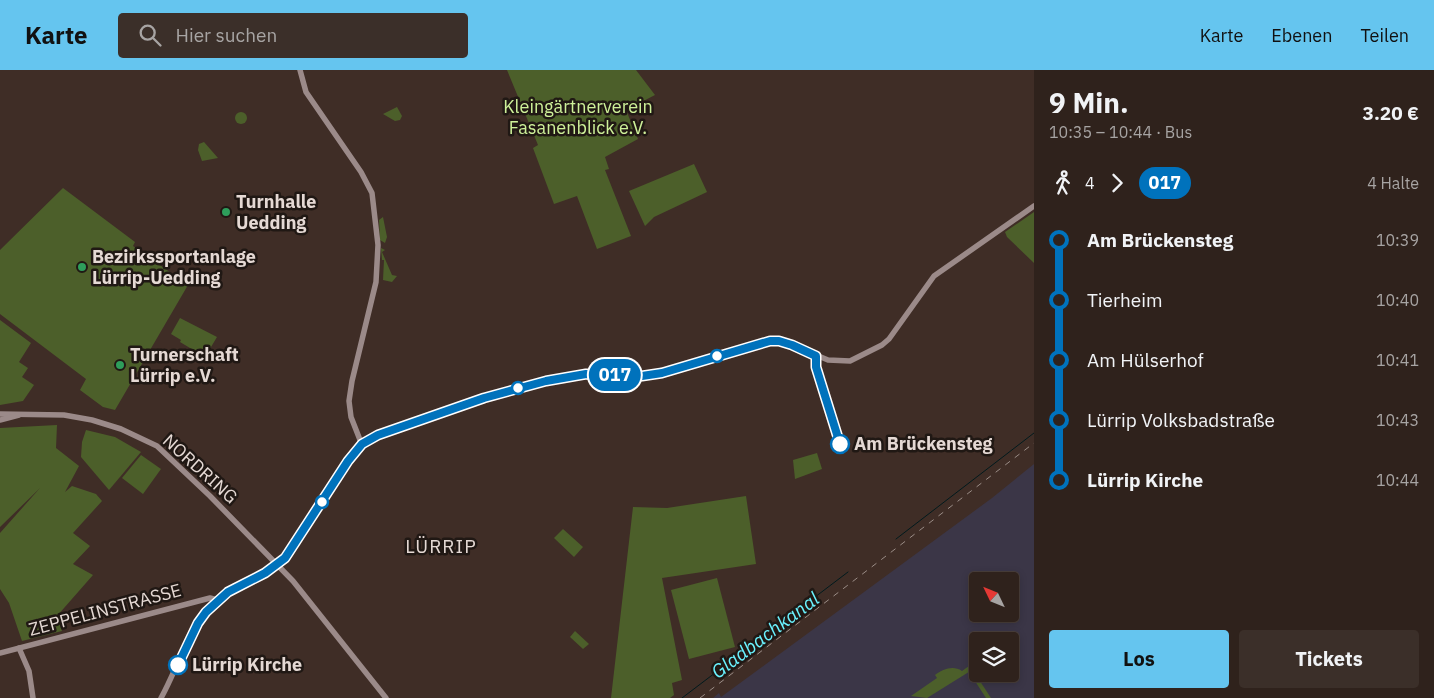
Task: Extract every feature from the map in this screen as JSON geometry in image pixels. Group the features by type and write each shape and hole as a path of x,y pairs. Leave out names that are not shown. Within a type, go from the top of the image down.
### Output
{"street":[{"path":"300,70 306,92 361,172 372,193 378,245 376,282 349,401 351,417 362,444"},
{"path":"161,698 198,623 218,600 278,565 288,555 348,461 362,444 389,430 531,384 586,374 642,376 662,373 762,342 779,341 828,360 850,361 882,345 889,339 934,276 1034,206"},
{"name":"NORDRING","path":"0,420 26,413"},
{"name":"NORDRING","path":"0,414 64,415 92,420 121,429 157,446 210,496 293,581 386,698"},
{"name":"ZEPPELINSTRASSE","path":"0,653 177,606 210,598 218,600"},
{"path":"18,648 28,671 33,698"}],"shaded area":[{"path":"1034,464 1034,698 713,698 719,693 721,697 992,498"}],"green space":[{"name":"Kleingärtnerverein Fasanenblick e.V.","path":"507,70 636,70 655,95 626,110 638,139 605,157 609,169 605,170 631,236 597,249 577,196 554,204 533,148 538,145"},
{"path":"397,107 402,116 400,120 395,121 383,114"},
{"path":"239,112 243,112 247,118 243,124 239,124 235,120 235,116"},
{"path":"204,142 218,158 202,161 198,150 199,144"},
{"path":"694,164 707,192 654,217 645,226 629,191"},
{"name":"Bezirkssportanlage Lürrip-Uedding","path":"63,188 135,242 133,246 188,285 115,410 103,407 80,390 86,379 0,314 0,250"},
{"path":"1034,212 1034,263 1007,237 1005,232"},
{"path":"383,217 387,237 385,243 380,240 379,220"},
{"path":"381,248 385,250 382,252 392,275 397,276 392,282 383,280 384,260 382,260"},
{"path":"180,318 217,337 205,357 180,342 181,340 171,334"},
{"path":"0,320 31,343 19,362 28,368 22,377 34,385 23,401 0,405"},
{"path":"57,425 56,448 79,466 65,492 72,486 96,494 102,501 73,533 90,546 73,564 93,575 57,616 62,631 22,641 9,603 0,589 0,533 40,488 0,527 0,428"},
{"path":"86,430 115,437 141,452 109,490 81,457 82,442"},
{"path":"817,453 822,469 795,479 793,460"},
{"path":"141,455 161,469 143,494 122,478"},
{"path":"746,496 756,564 662,578 682,680 672,683 674,695 670,698 611,698 633,507 667,508"},
{"path":"563,529 583,547 574,557 554,538"},
{"path":"717,578 735,647 689,659 671,590"},
{"path":"575,631 589,644 583,649 570,637"},
{"path":"969,666 969,672 927,698 911,696 937,678 935,675 941,671 952,668 962,671"},
{"path":"976,682 981,682 991,698 986,698"}],"waterway":[{"name":"Gladbachkanal","path":"896,539 1034,433"},
{"name":"Gladbachkanal","path":"682,698 848,572"}],"railway":[{"path":"700,698 1034,443"}],"bus line":[{"name":"017","path":"178,665 198,623 218,600 228,592 278,565 288,555 348,461 362,444 389,430 484,398 531,384 586,374 642,376 662,373 762,342 779,341 816,356 816,367 840,444"}],"place":[{"name":"Turnhalle Uedding","path":"226,212"},
{"name":"Bezirkssportanlage Lürrip-Uedding","path":"82,267"},
{"name":"Turnerschaft Lürrip e.V.","path":"120,365"},
{"name":"Am Brückensteg","path":"840,444"},
{"name":"Lürrip Kirche","path":"178,665"}],"district":[{"name":"LÜRRIP","path":"441,546"}]}
